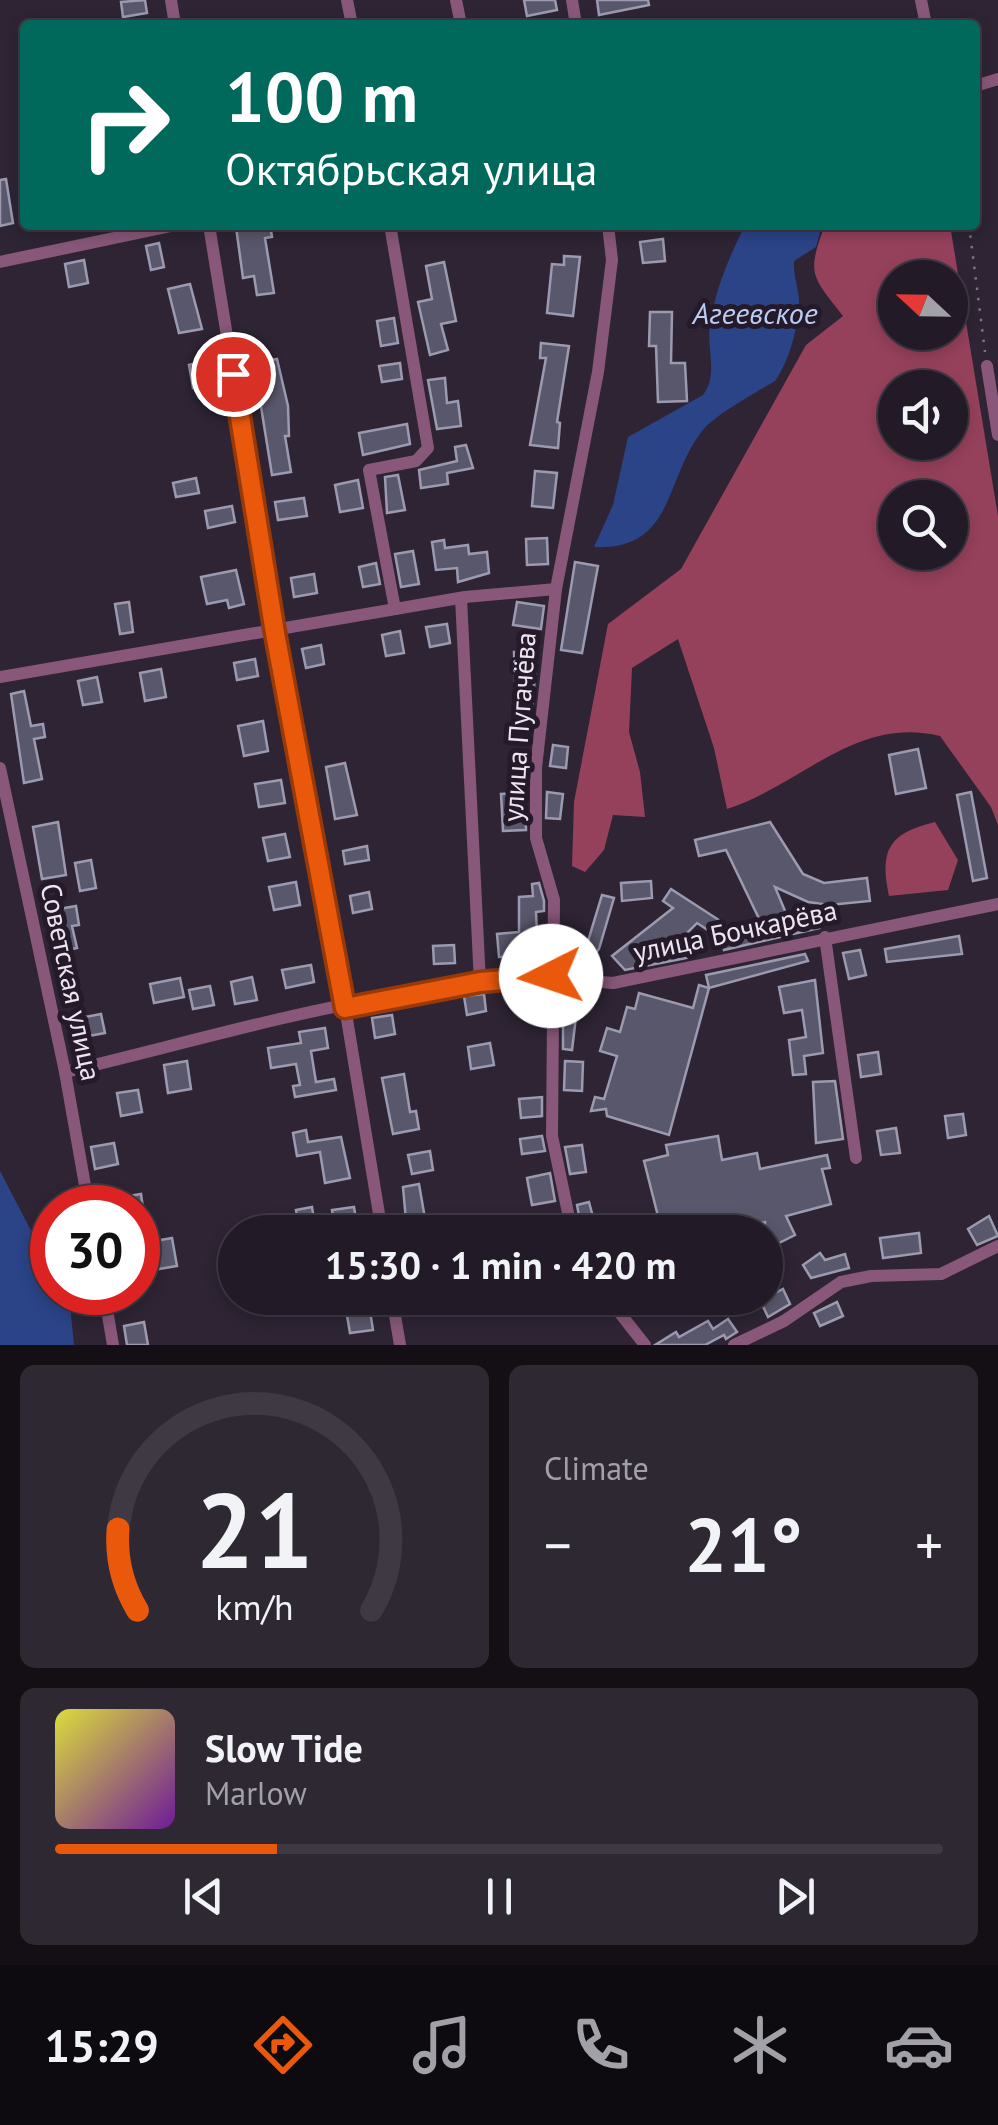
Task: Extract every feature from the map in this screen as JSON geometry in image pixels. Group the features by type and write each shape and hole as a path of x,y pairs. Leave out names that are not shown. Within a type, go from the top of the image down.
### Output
{"street":[{"path":"0,262 152,230"},
{"path":"210,230 275,633 379,1215"},
{"path":"391,230 428,448 416,461 369,470 395,609"},
{"name":"улица Пугачёва","path":"568,1215 552,1136 554,900 536,838 536,768 556,589 598,372 612,260 609,230"},
{"path":"987,366 998,435"},
{"path":"0,676 275,633 461,598 556,589"},
{"path":"461,598 480,982"},
{"name":"Советская улица","path":"0,768 65,1072 85,1185"},
{"name":"улица Бочкарёва","path":"65,1072 345,1008 480,982 551,976 613,982 998,904"},
{"path":"825,937 856,1158"},
{"path":"734,1345 784,1322 841,1282 871,1276 942,1274 998,1246"},
{"path":"108,1315 113,1345"},
{"path":"395,1315 400,1345"},
{"path":"621,1315 645,1345"}],"path":[{"path":"970,230 987,366"}],"shaded area":[{"path":"823,230 951,230 956,260 878,260 878,350 968,350 968,334 998,516 998,825 991,807 940,736 910,732 882,735 855,744 727,809 714,748 678,639 632,668 629,732 640,772 645,817 613,815 604,850 585,872 572,866 574,802 608,624 681,569 806,345 843,316 824,292 814,265"},
{"path":"935,822 958,860 948,890 889,896 886,867 891,846 907,832"}],"water":[{"name":"Агеевское","path":"743,230 821,230 816,247 794,261 798,312 792,343 775,381 727,410 703,430 690,449 664,508 640,537 620,545 594,547 613,505 628,437 703,395 708,387 709,333 724,273"},
{"path":"0,1171 30,1229 30,1315 71,1315 74,1345 0,1345"}],"building":[{"path":"145,0 147,13 123,17 121,2"},
{"path":"524,0 555,0 557,10 527,16"},
{"path":"597,0 648,0 649,5 599,15"},
{"path":"6,179 13,223 0,226 0,180"},
{"path":"236,230 271,230 272,237 265,238 274,293 257,295 254,276 243,278"},
{"path":"663,239 665,261 643,263 640,242"},
{"path":"159,243 164,267 151,270 146,246"},
{"path":"564,256 580,257 573,316 547,313 552,264 564,265"},
{"path":"84,260 88,283 69,287 65,264"},
{"path":"444,262 456,321 441,324 448,350 430,355 418,302 432,299 426,266"},
{"path":"190,284 202,329 179,333 168,289"},
{"path":"650,312 672,312 671,363 685,363 687,401 658,402 656,346 649,346"},
{"path":"394,318 398,343 381,346 377,321"},
{"path":"541,343 569,346 557,422 558,448 530,445 546,358 540,358"},
{"path":"277,359 288,406 289,436 285,436 291,472 272,475 254,363"},
{"path":"204,361 208,385 193,388 189,365"},
{"path":"400,363 402,379 382,382 379,366"},
{"path":"445,378 447,403 458,401 461,426 437,429 428,380"},
{"path":"407,424 410,444 363,455 359,433"},
{"path":"466,445 473,468 447,473 448,484 421,488 419,470 457,461 455,447"},
{"path":"535,471 557,473 553,508 532,506"},
{"path":"398,475 405,510 387,513 385,477"},
{"path":"196,478 199,493 176,497 173,483"},
{"path":"358,480 363,508 340,512 335,485"},
{"path":"304,498 307,516 278,520 275,502"},
{"path":"232,506 235,522 208,528 205,511"},
{"path":"547,538 548,564 527,565 526,539"},
{"path":"444,540 445,548 468,545 469,554 487,552 489,573 458,582 457,568 436,570 432,542"},
{"path":"413,551 419,584 401,587 395,554"},
{"path":"575,562 598,566 582,653 561,650"},
{"path":"376,563 380,584 363,587 359,567"},
{"path":"236,570 244,604 229,608 227,600 207,604 201,577"},
{"path":"314,574 317,593 294,597 291,578"},
{"path":"129,602 133,632 120,634 115,604"},
{"path":"517,602 544,606 541,629 513,625"},
{"path":"447,624 450,643 430,647 426,627"},
{"path":"400,631 404,653 386,656 382,635"},
{"path":"321,645 324,664 306,668 302,649"},
{"path":"514,652 537,654 532,709 516,709"},
{"path":"255,659 258,676 237,680 234,663"},
{"path":"161,669 166,697 145,701 140,673"},
{"path":"97,677 102,702 83,705 78,681"},
{"path":"24,691 31,726 43,724 45,737 34,739 42,779 24,783 11,694"},
{"path":"263,721 268,751 244,756 238,726"},
{"path":"553,745 568,747 566,768 550,766"},
{"path":"918,749 926,788 896,794 889,755"},
{"path":"345,763 357,815 335,819 326,767"},
{"path":"281,780 285,803 259,807 255,784"},
{"path":"547,792 563,794 560,819 546,818"},
{"path":"971,792 987,878 973,881 957,795"},
{"path":"525,793 526,830 503,831 501,794"},
{"path":"58,822 66,875 42,879 33,827"},
{"path":"770,822 803,874 824,883 867,878 870,901 829,905 808,902 775,887 788,918 815,914 819,928 724,950 721,940 763,927 726,850 699,856 695,840"},
{"path":"285,834 290,857 268,861 263,838"},
{"path":"367,846 369,860 345,864 343,851"},
{"path":"91,860 96,888 80,891 75,863"},
{"path":"651,881 652,898 622,901 621,883"},
{"path":"296,882 300,905 274,910 269,887"},
{"path":"539,883 544,911 536,912 538,956 499,957 497,934 519,932 519,897 533,896 532,884"},
{"path":"671,889 722,922 714,934 697,923 683,937 691,957 625,970 612,956 673,908 663,901"},
{"path":"369,892 372,909 353,913 350,896"},
{"path":"602,895 614,898 599,949 581,971 567,962 588,941"},
{"path":"76,906 79,925 72,926 77,948 57,952 47,911"},
{"path":"959,936 962,954 887,962 885,949"},
{"path":"454,945 455,963 434,964 433,946"},
{"path":"860,950 866,975 849,979 843,953"},
{"path":"805,954 808,961 709,988 706,975"},
{"path":"311,965 314,982 286,988 282,970"},
{"path":"252,977 257,1000 235,1004 231,982"},
{"path":"180,978 184,997 154,1003 150,984"},
{"path":"815,980 823,1053 804,1056 806,1074 793,1075 789,1040 806,1037 802,1010 784,1013 779,987"},
{"path":"699,985 709,988 669,1135 607,1116 606,1109 591,1111 595,1097 604,1099 617,1056 600,1051 607,1028 620,1032 627,1007 635,1009 639,993 693,1008"},
{"path":"210,986 214,1005 193,1009 189,990"},
{"path":"484,994 486,1011 467,1015 464,996"},
{"path":"101,1014 105,1033 78,1038 75,1019"},
{"path":"392,1015 395,1034 375,1038 372,1018"},
{"path":"563,1016 576,1017 572,1050 563,1049"},
{"path":"325,1028 328,1048 311,1051 316,1082 334,1079 336,1090 295,1097 293,1086 300,1085 296,1064 271,1068 268,1048 301,1043 299,1032"},
{"path":"490,1043 494,1065 471,1069 468,1047"},
{"path":"878,1052 881,1074 861,1077 858,1055"},
{"path":"187,1061 191,1089 168,1093 164,1065"},
{"path":"565,1061 583,1062 582,1091 564,1090"},
{"path":"404,1074 410,1112 416,1111 419,1129 393,1134 382,1078"},
{"path":"835,1081 843,1139 816,1143 813,1082"},
{"path":"138,1090 142,1112 121,1116 117,1093"},
{"path":"542,1097 542,1116 521,1118 519,1099"},
{"path":"963,1114 966,1135 948,1138 945,1116"},
{"path":"896,1128 900,1153 881,1155 877,1131"},
{"path":"306,1130 308,1142 341,1137 350,1178 325,1183 320,1152 297,1156 293,1133"},
{"path":"542,1136 545,1151 522,1154 520,1139"},
{"path":"718,1136 722,1160 757,1153 760,1169 827,1155 830,1168 822,1169 831,1204 786,1216 795,1235 783,1241 783,1215 658,1215 644,1161 668,1155 666,1145"},
{"path":"114,1143 118,1164 95,1169 91,1147"},
{"path":"582,1145 586,1172 570,1174 565,1147"},
{"path":"430,1151 433,1170 412,1174 408,1155"},
{"path":"550,1173 555,1201 532,1205 527,1178"},
{"path":"419,1184 424,1215 405,1215 403,1187"},
{"path":"589,1202 592,1215 579,1215 577,1205"},
{"path":"312,1207 313,1215 297,1215 296,1210"},
{"path":"354,1207 355,1215 333,1215 332,1210"},
{"path":"989,1216 998,1236 977,1245 968,1229"},
{"path":"919,1233 921,1253 883,1258 880,1238"},
{"path":"172,1238 177,1266 160,1269 160,1240"},
{"path":"820,1253 825,1260 845,1254 849,1268 811,1278 803,1265"},
{"path":"783,1289 790,1304 783,1308"},
{"path":"837,1302 843,1316 820,1326 814,1313"},
{"path":"347,1315 371,1315 373,1330 350,1333"},
{"path":"728,1319 737,1332 726,1339 724,1335 705,1345 655,1345 676,1332 679,1337 708,1321 713,1329"},
{"path":"144,1322 148,1345 127,1345 124,1326"}],"route":[{"path":"233,374 275,633 345,1008 480,982 551,976"}]}
